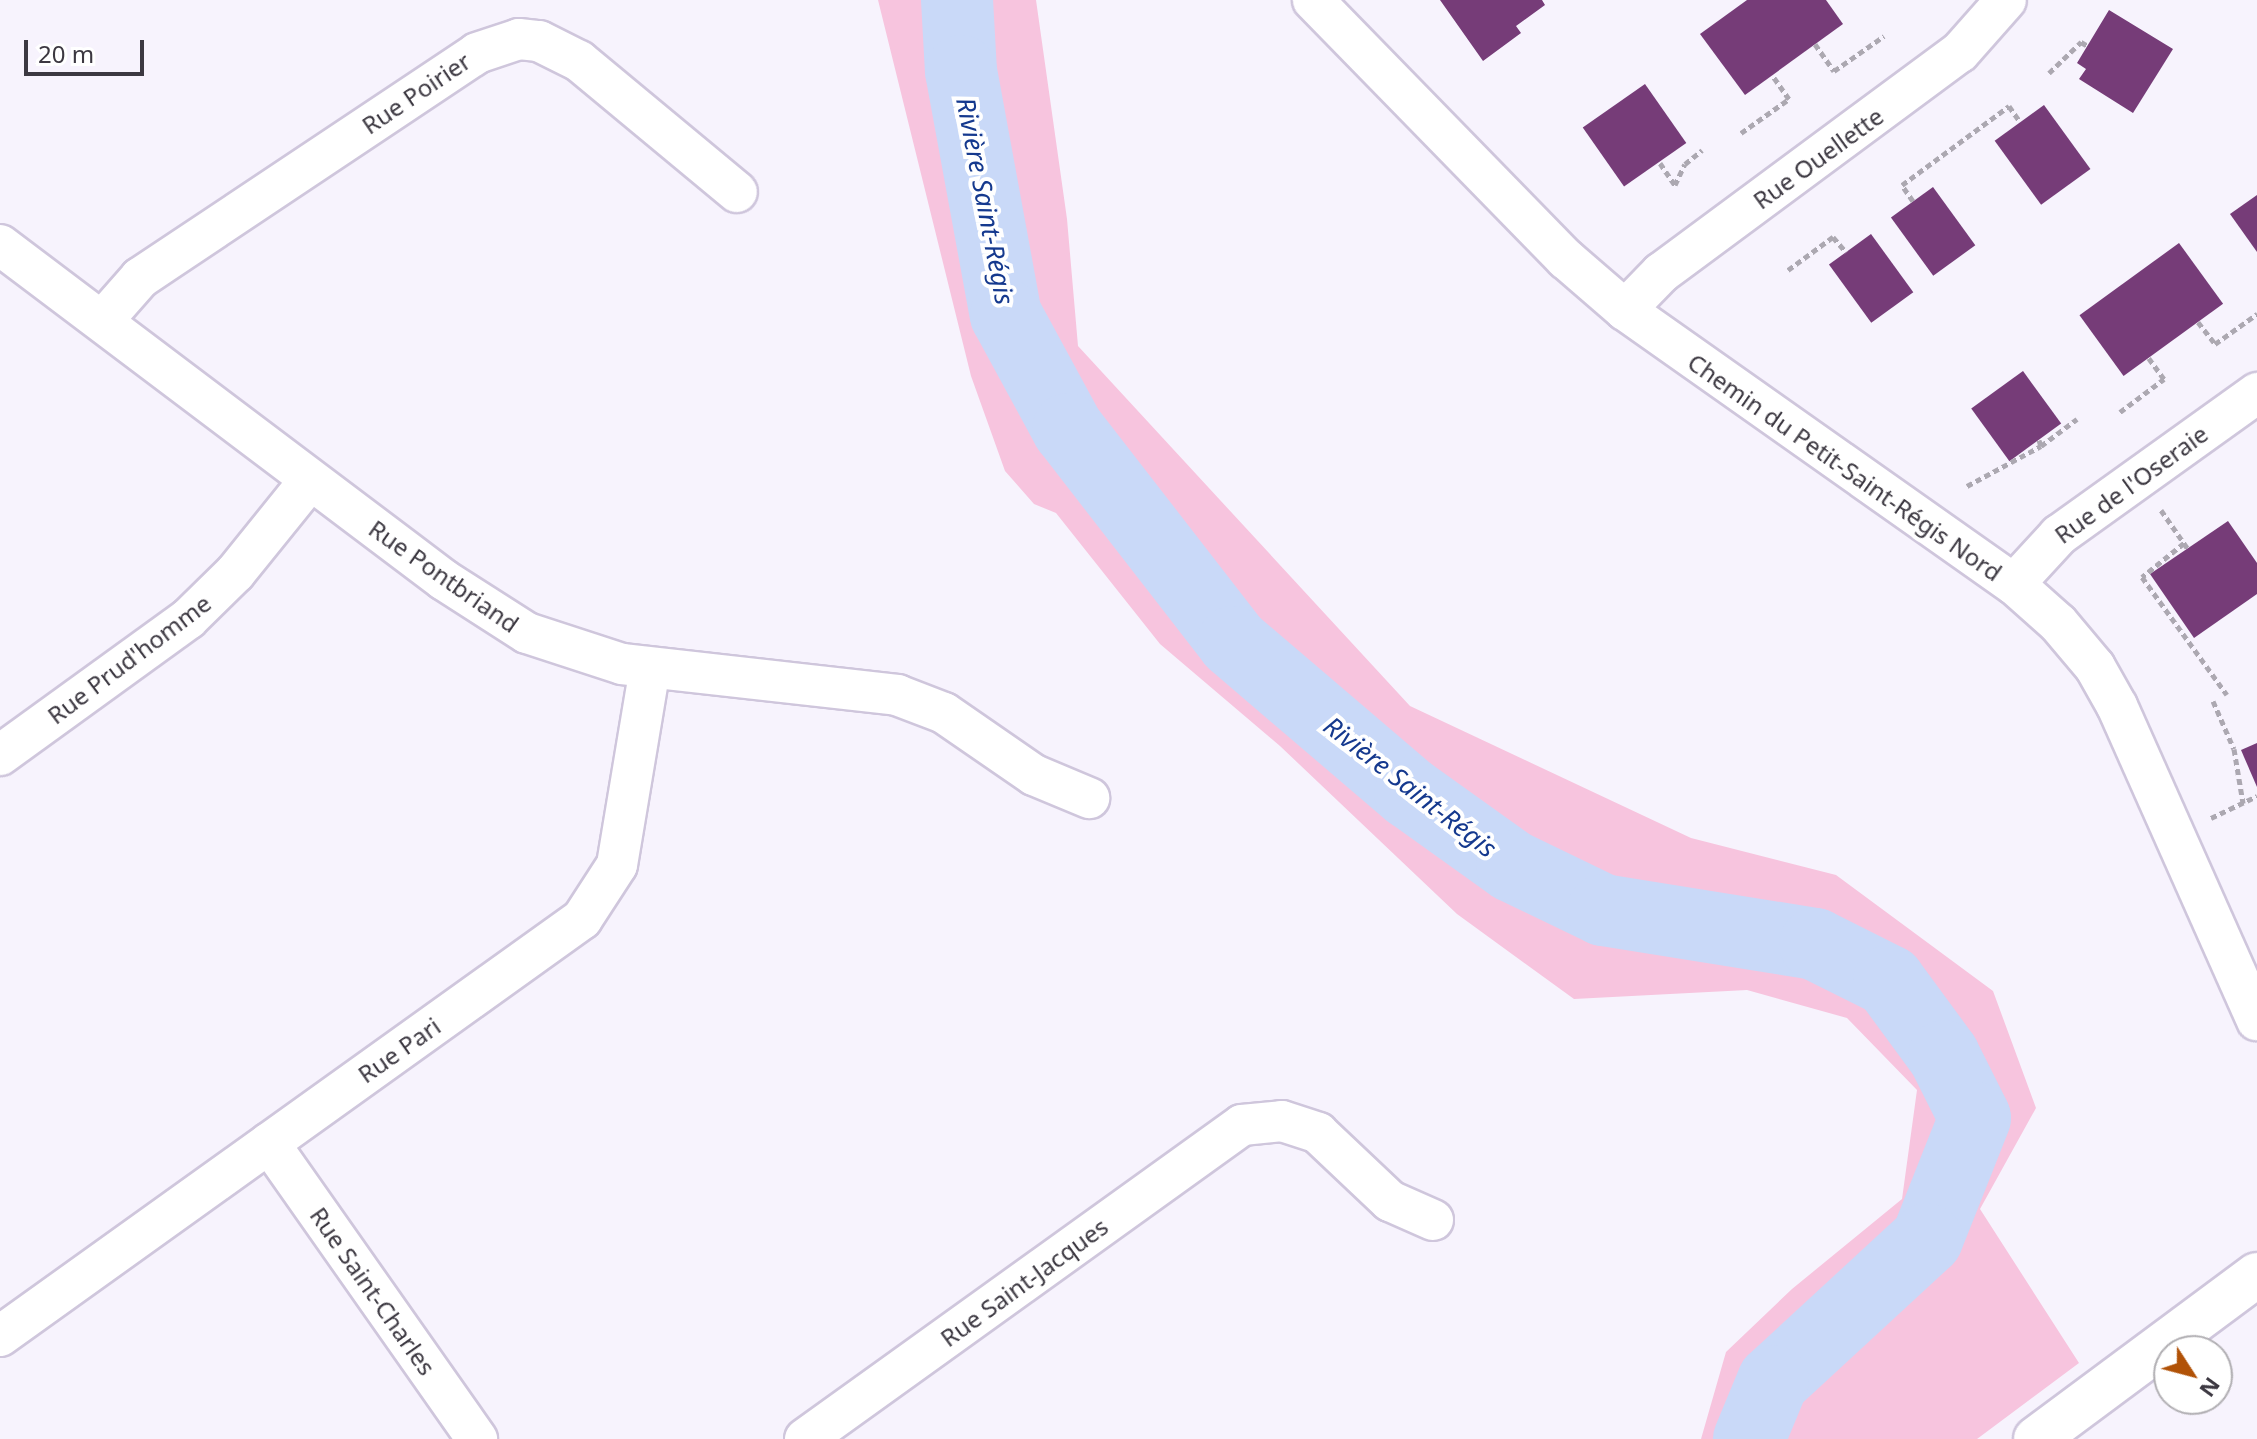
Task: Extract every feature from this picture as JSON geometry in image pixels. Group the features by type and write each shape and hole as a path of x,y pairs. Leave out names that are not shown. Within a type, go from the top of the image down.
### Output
{"street":[{"name":"Chemin du Petit-Saint-Régis Nord","path":"1313,0 1556,248 1625,310 2014,584 2058,623 2095,667 2175,835 2257,1020"},
{"name":"Rue Ouellette","path":"1625,310 1661,273 1960,52 2006,0"},
{"name":"Rue Poirier","path":"104,319 140,278 477,53 519,39 539,41 579,61 737,192"},
{"name":"Rue Pontbriand","path":"0,245 104,319 310,480 502,619 595,659 650,668 897,695 944,713 1034,775 1089,798"},
{"name":"Rue de l'Oseraie","path":"2014,584 2059,535 2257,393"},
{"name":"Rue Prud'homme","path":"0,755 188,619 235,573 310,480"},
{"name":"Rue Pari","path":"0,1336 569,931 595,904 617,865 650,668"},
{"name":"Rue Saint-Jacques","path":"805,1439 1242,1125 1282,1121 1318,1133 1390,1201 1433,1220"},
{"name":"Rue Saint-Charles","path":"269,1143 477,1439"},
{"path":"2036,1439 2257,1275"}],"path":[{"path":"1815,44 1834,71 1884,36"},
{"path":"2049,73 2081,42 2088,46"},
{"path":"1741,133 1789,99 1772,75"},
{"path":"1913,201 1902,185 2009,106 2020,122"},
{"path":"1660,163 1675,185 1685,164 1702,150"},
{"path":"1788,270 1833,237 1846,252"},
{"path":"2198,322 2215,344 2257,314"},
{"path":"2120,412 2164,379 2149,358"},
{"path":"1967,486 2077,419"},
{"path":"2184,543 2142,577 2227,695"},
{"path":"2213,701 2234,749 2243,803"},
{"path":"2175,835 2257,796"}],"shaded area":[{"path":"878,0 1036,0 1067,219 1078,346 1410,706 1691,838 1836,875 1993,991 2036,1108 1980,1209 2079,1363 1977,1439 1701,1439 1726,1352 1792,1289 1902,1199 1917,1090 1847,1018 1747,990 1574,999 1457,914 1280,746 1160,644 1056,513 1034,504 1005,471 971,376"}],"building":[{"path":"1440,0 1542,0 1545,5 1516,26 1521,33 1483,61"},
{"path":"1747,0 1826,0 1843,24 1745,95 1700,34"},
{"path":"2109,10 2173,49 2133,113 2079,79 2086,69 2077,63"},
{"path":"1645,84 1686,143 1624,187 1583,128"},
{"path":"2044,105 2090,169 2041,205 1995,141"},
{"path":"1933,187 1975,245 1933,276 1891,218"},
{"path":"2257,195 2257,252 2230,214"},
{"path":"1871,234 1913,292 1871,323 1829,265"},
{"path":"2179,243 2223,304 2124,376 2079,315"},
{"path":"2023,371 2061,424 2009,461 1971,409"},
{"path":"2228,521 2257,563 2257,594 2194,638 2150,574"},
{"path":"2257,743 2257,787 2241,750"}],"waterway":[{"name":"Rivière Saint-Régis","path":"957,0 961,71 1006,315 1068,429 1233,642 1410,793 1512,866 1603,910 1815,944 1889,981 1944,1056 1975,1118 1927,1239 1773,1381 1749,1439"}]}
